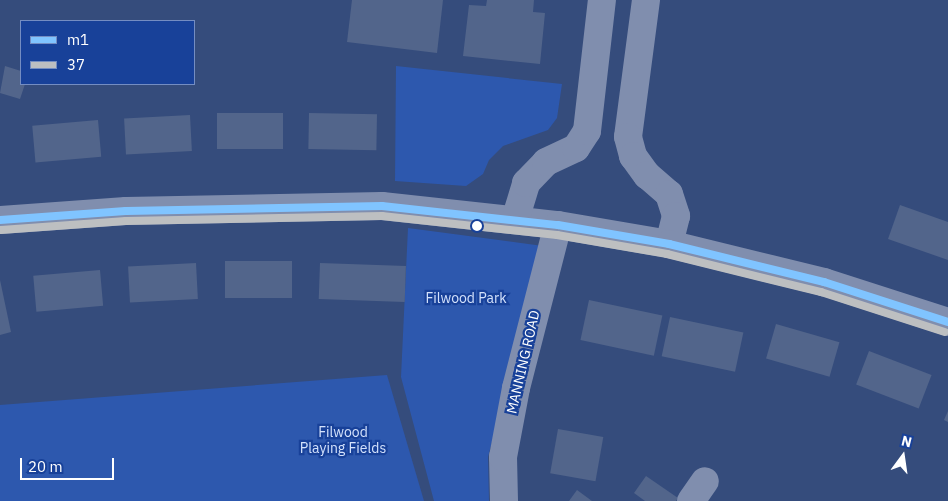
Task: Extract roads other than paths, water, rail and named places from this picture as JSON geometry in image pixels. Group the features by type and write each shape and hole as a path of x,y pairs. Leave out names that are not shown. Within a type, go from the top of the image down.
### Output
{"street":[{"path":"515,220 526,183 546,162 576,148 587,131 602,0"},
{"path":"646,0 628,137 633,156 647,175 669,194 676,216 669,244"},
{"path":"0,220 145,210 382,206 515,220 558,225 669,244 824,282 948,322"},
{"name":"MANNING ROAD","path":"504,501 503,457 516,388 558,225"}],"park label":[{"name":"Filwood Park","path":"466,298"},
{"name":"Filwood Playing Fields","path":"343,440"}]}
